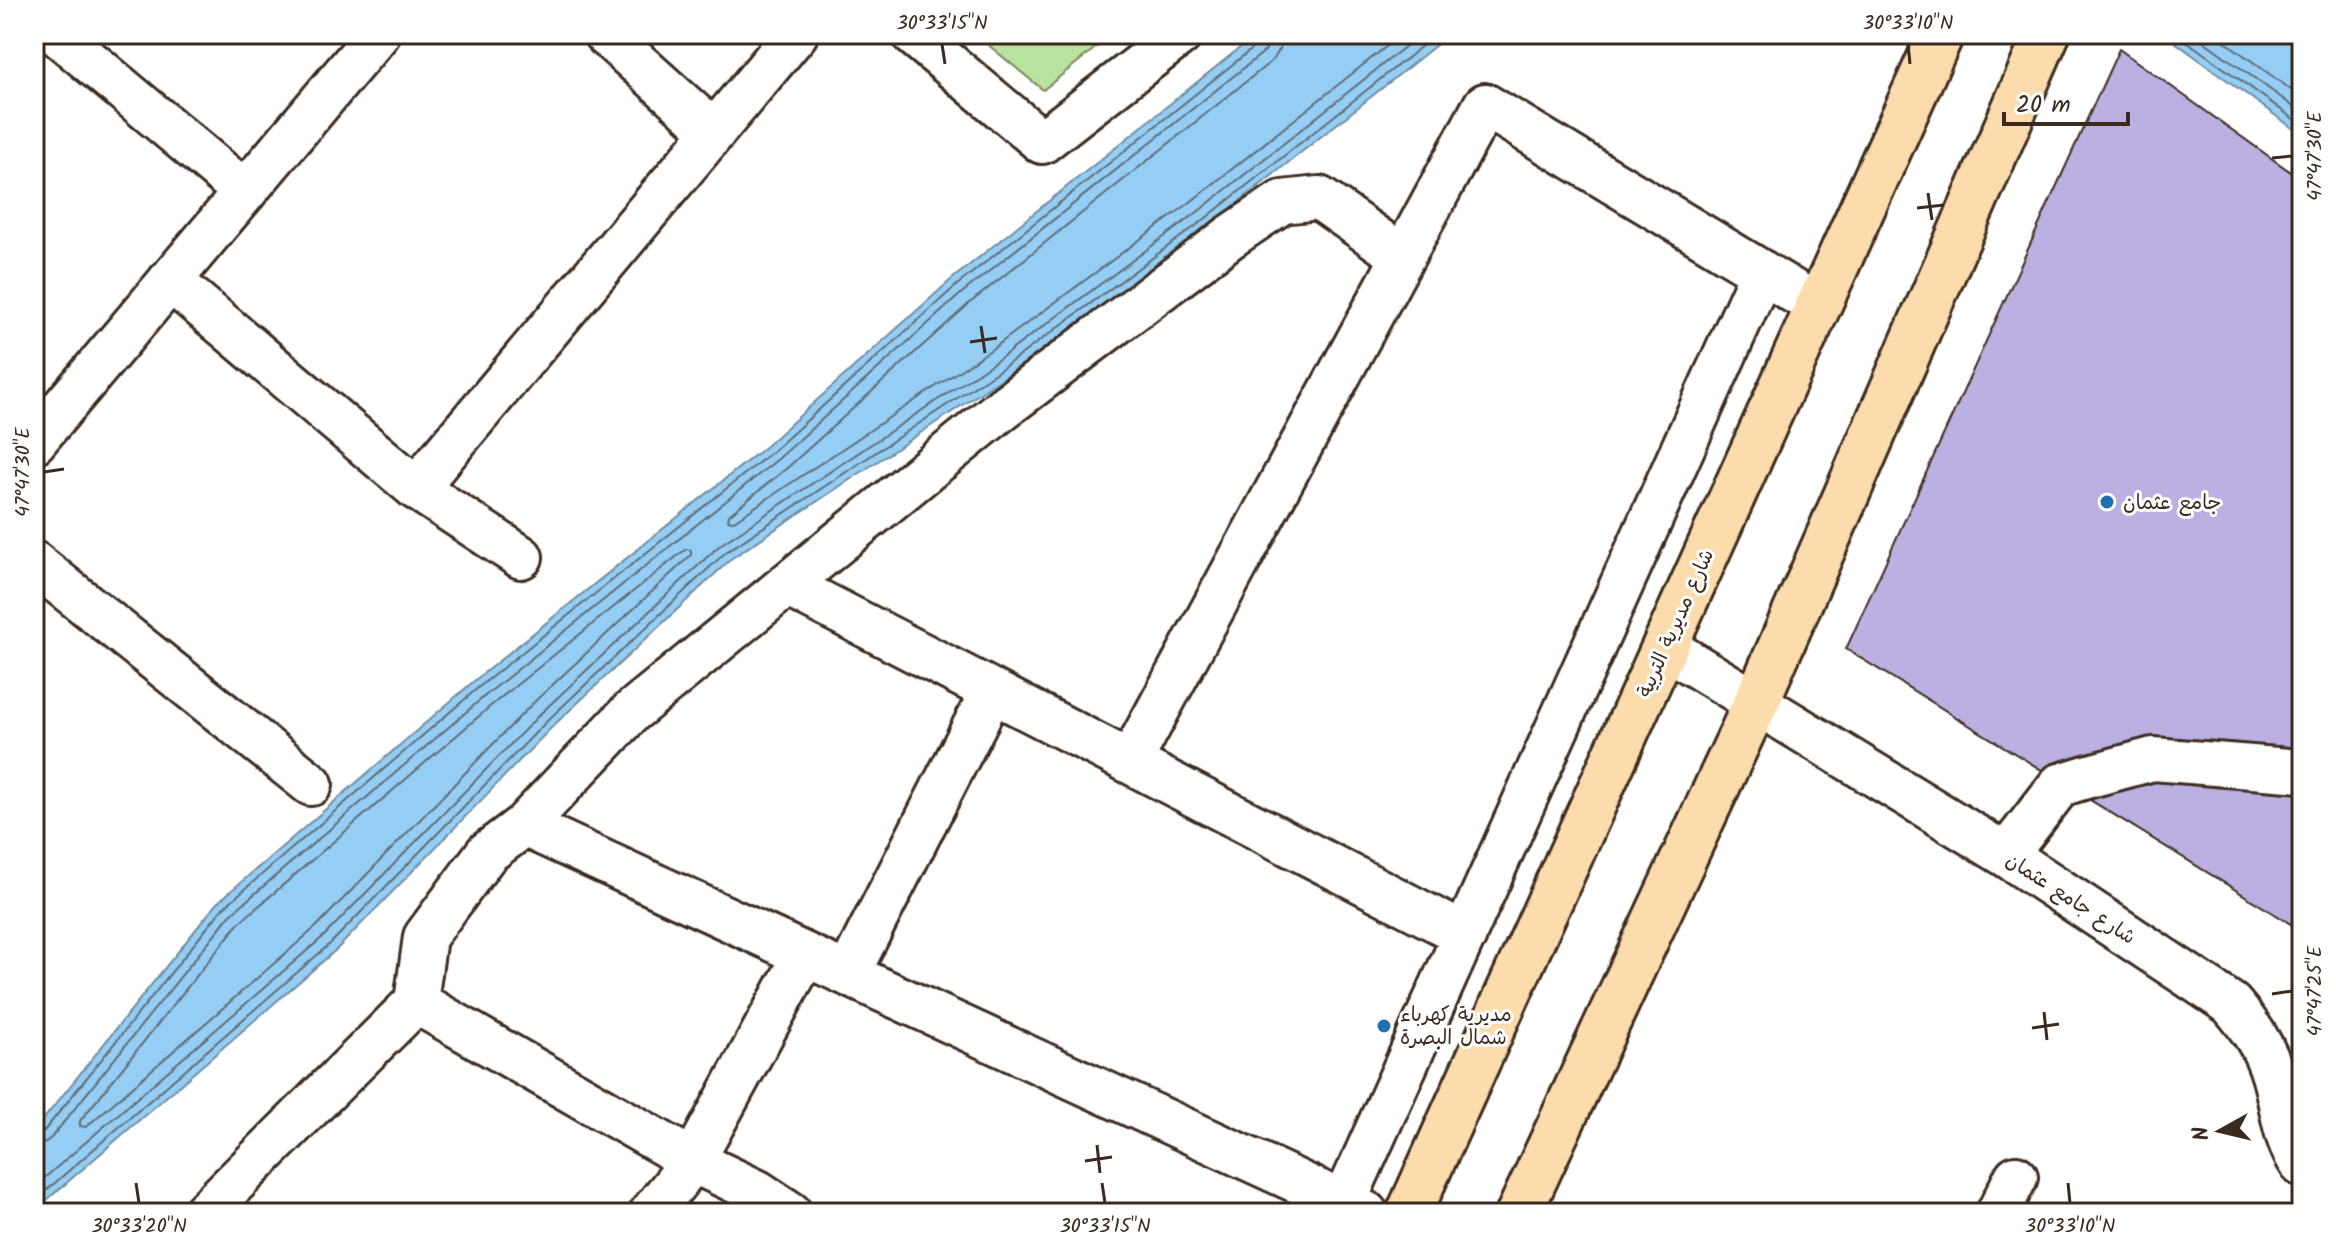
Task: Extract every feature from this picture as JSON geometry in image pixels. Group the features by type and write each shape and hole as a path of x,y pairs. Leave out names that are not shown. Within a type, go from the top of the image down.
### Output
{"main road":[{"name":"شارع مديرية التربية","path":"1409,1213 1941,34"},
{"path":"1519,1213 1756,703 2047,34"}],"street":[{"path":"57,34 245,192"},
{"path":"40,424 170,280 378,34"},
{"path":"605,34 714,132"},
{"path":"416,488 796,34"},
{"path":"913,34 1042,142 1181,34"},
{"path":"1130,762 1485,105 1818,306"},
{"path":"204,1213 416,1002 425,937 487,853 524,825 631,712 1002,409 1230,237 1282,202 1319,198 1403,257"},
{"path":"524,825 1355,1208 1465,935 1762,272"},
{"path":"170,280 416,488 521,557"},
{"path":"34,563 311,784"},
{"path":"787,585 1465,935"},
{"name":"شارع جامع عثمان","path":"1665,647 2006,855 2231,1004 2250,1026 2264,1051 2274,1077 2285,1130 2302,1165"},
{"path":"848,974 992,691"},
{"path":"2006,855 2060,785 2086,777 2153,759 2302,771"},
{"path":"651,1213 693,1161 805,955"},
{"path":"416,1002 693,1161 765,1206"}],"green space":[{"path":"975,34 1113,34 1043,90"}],"water":[{"path":"1257,34 1450,34 1206,228 1012,372 732,558 552,727 337,949 34,1211 34,1131 217,903 474,681 766,446 952,279"},
{"path":"2164,34 2302,34 2302,135"}],"building":[{"name":"جامع عثمان","path":"2119,49 2302,180 2302,931 1846,649"}],"place":[{"name":"جامع عثمان","path":"2107,502"},
{"name":"مديرية كهرباء شمال البصرة","path":"1384,1026"}]}
